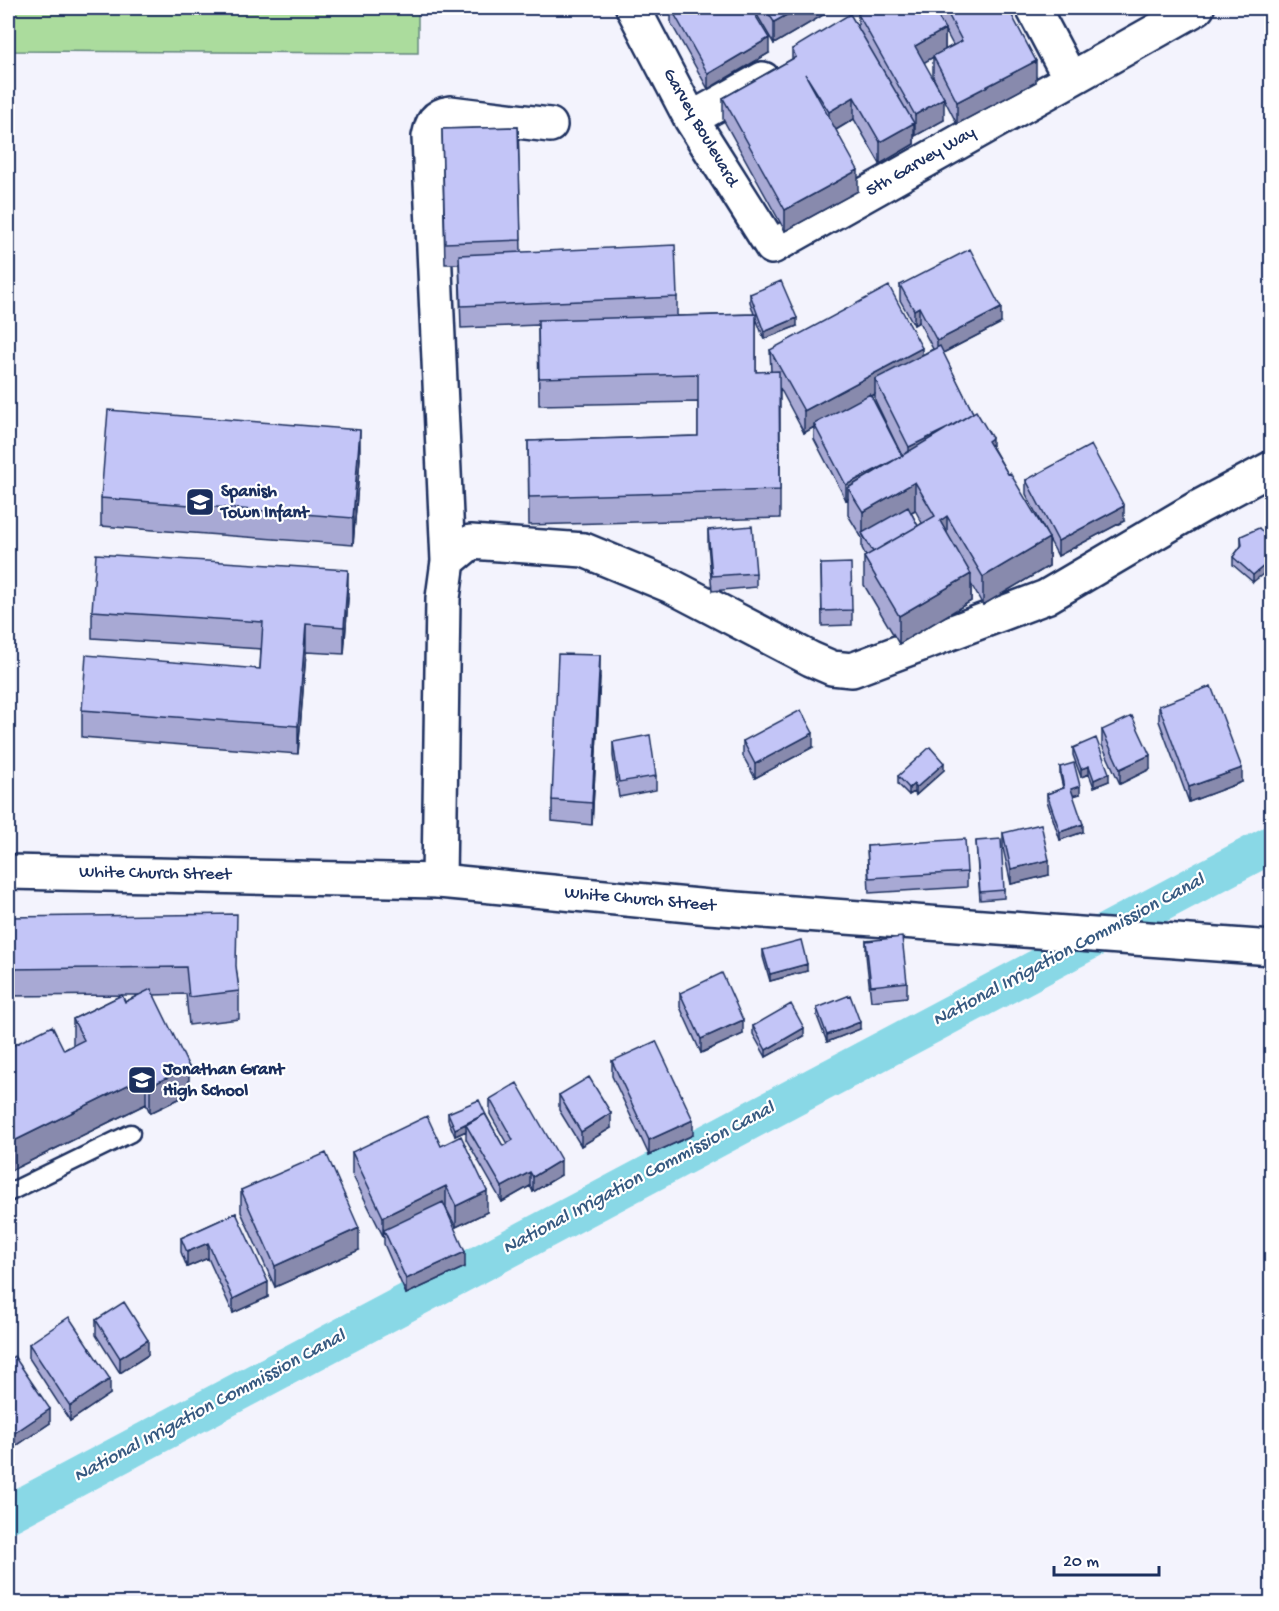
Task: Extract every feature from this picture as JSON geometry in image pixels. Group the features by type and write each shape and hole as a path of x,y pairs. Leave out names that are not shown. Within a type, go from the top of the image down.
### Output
{"street":[{"name":"Garvey Boulevard","path":"633,8 692,119 772,247"},
{"path":"1034,8 1070,78"},
{"name":"5th Garvey Way","path":"772,247 1197,8"},
{"path":"692,119 784,66"},
{"path":"439,881 443,598 448,561 429,137 431,126 436,118 450,113 550,124"},
{"path":"448,561 471,542 584,550 671,586 811,659 832,668 852,670 1046,597 1199,507 1272,468"},
{"name":"White Church Street","path":"8,872 439,881 709,907 1272,948"}],"lane":[{"path":"8,1193 131,1133"}],"green space":[{"path":"8,8 418,8 418,53 8,51"}],"building":[{"path":"671,8 751,8 769,38 708,74"},
{"path":"765,8 799,8 774,22"},
{"path":"869,8 933,8 945,29 915,46 944,98 915,115 858,14"},
{"path":"945,8 1008,8 1036,61 957,102 933,56 962,41"},
{"path":"850,14 914,123 880,142 854,97 829,112 805,74 858,170 785,210 723,98 796,57 792,49"},
{"path":"518,127 521,240 445,243 442,129"},
{"path":"675,245 677,297 461,306 459,255"},
{"path":"970,249 1001,308 937,341 919,307 914,310 900,285"},
{"path":"781,281 797,318 764,332 750,294"},
{"path":"889,286 922,348 804,411 770,350"},
{"path":"756,314 756,372 779,371 780,490 529,497 528,441 698,436 698,374 539,378 538,320"},
{"path":"940,346 973,413 909,447 875,379"},
{"path":"870,394 902,456 846,485 814,424"},
{"path":"108,410 360,430 353,518 101,498"},
{"path":"976,411 992,438 988,441 1049,538 983,577 947,516 940,521 971,574 899,616 864,557 935,516 915,482 863,512 848,488"},
{"path":"1091,445 1124,506 1058,541 1026,480"},
{"path":"908,507 918,526 873,552 862,533"},
{"path":"752,526 756,573 712,576 708,530"},
{"path":"1259,528 1272,542 1272,559 1253,575 1233,557 1242,545 1241,536"},
{"path":"96,554 348,570 344,627 306,624 298,726 82,710 86,655 260,669 263,622 92,611"},
{"path":"851,563 852,610 822,611 821,564"},
{"path":"558,654 600,655 592,803 552,800"},
{"path":"1211,686 1242,768 1189,787 1159,706"},
{"path":"801,710 813,733 755,764 743,741"},
{"path":"1132,716 1150,755 1120,769 1102,730"},
{"path":"650,735 656,776 619,782 613,742"},
{"path":"1096,738 1109,773 1094,780 1089,766 1081,769 1073,748"},
{"path":"930,747 944,763 916,788 914,784 909,788 898,776"},
{"path":"1074,763 1080,786 1071,789 1083,824 1060,832 1047,794 1064,788 1060,767"},
{"path":"1041,824 1049,860 1011,869 1003,833"},
{"path":"965,839 967,872 869,878 867,846"},
{"path":"1001,839 1004,890 980,892 976,841"},
{"path":"237,914 236,966 239,991 189,997 186,967 8,969 8,917"},
{"path":"902,937 907,982 871,986 866,941"},
{"path":"801,940 807,964 770,974 763,950"},
{"path":"722,973 743,1020 701,1039 680,993"},
{"path":"151,989 189,1067 150,1086 146,1076 8,1144 8,1072 13,1070 8,1058 8,1048 52,1026 64,1050 84,1040 73,1019 122,995 125,1002"},
{"path":"850,995 860,1022 827,1035 817,1008"},
{"path":"791,1004 804,1028 766,1050 753,1026"},
{"path":"656,1041 693,1120 649,1140 612,1061"},
{"path":"589,1077 611,1113 581,1132 559,1095"},
{"path":"517,1083 561,1160 533,1177 530,1172 502,1187 466,1125 485,1114 503,1146 513,1140 490,1099"},
{"path":"479,1100 486,1115 455,1129 448,1113"},
{"path":"427,1116 441,1146 461,1136 487,1191 456,1206 446,1186 383,1217 352,1152"},
{"path":"326,1153 359,1228 275,1266 241,1190"},
{"path":"443,1202 465,1252 406,1279 384,1230"},
{"path":"236,1213 268,1282 233,1299 208,1243 187,1252 181,1238"},
{"path":"124,1302 148,1340 120,1358 96,1320"},
{"path":"69,1317 110,1379 70,1406 29,1344"},
{"path":"14,1356 50,1409 10,1436 8,1432 8,1361"}],"waterway":[{"name":"National Irrigation Commission Canal","path":"8,1514 1272,844"}],"place":[{"name":"Spanish Town Infant","path":"200,502"},
{"name":"Jonathan Grant High School","path":"142,1080"}]}
